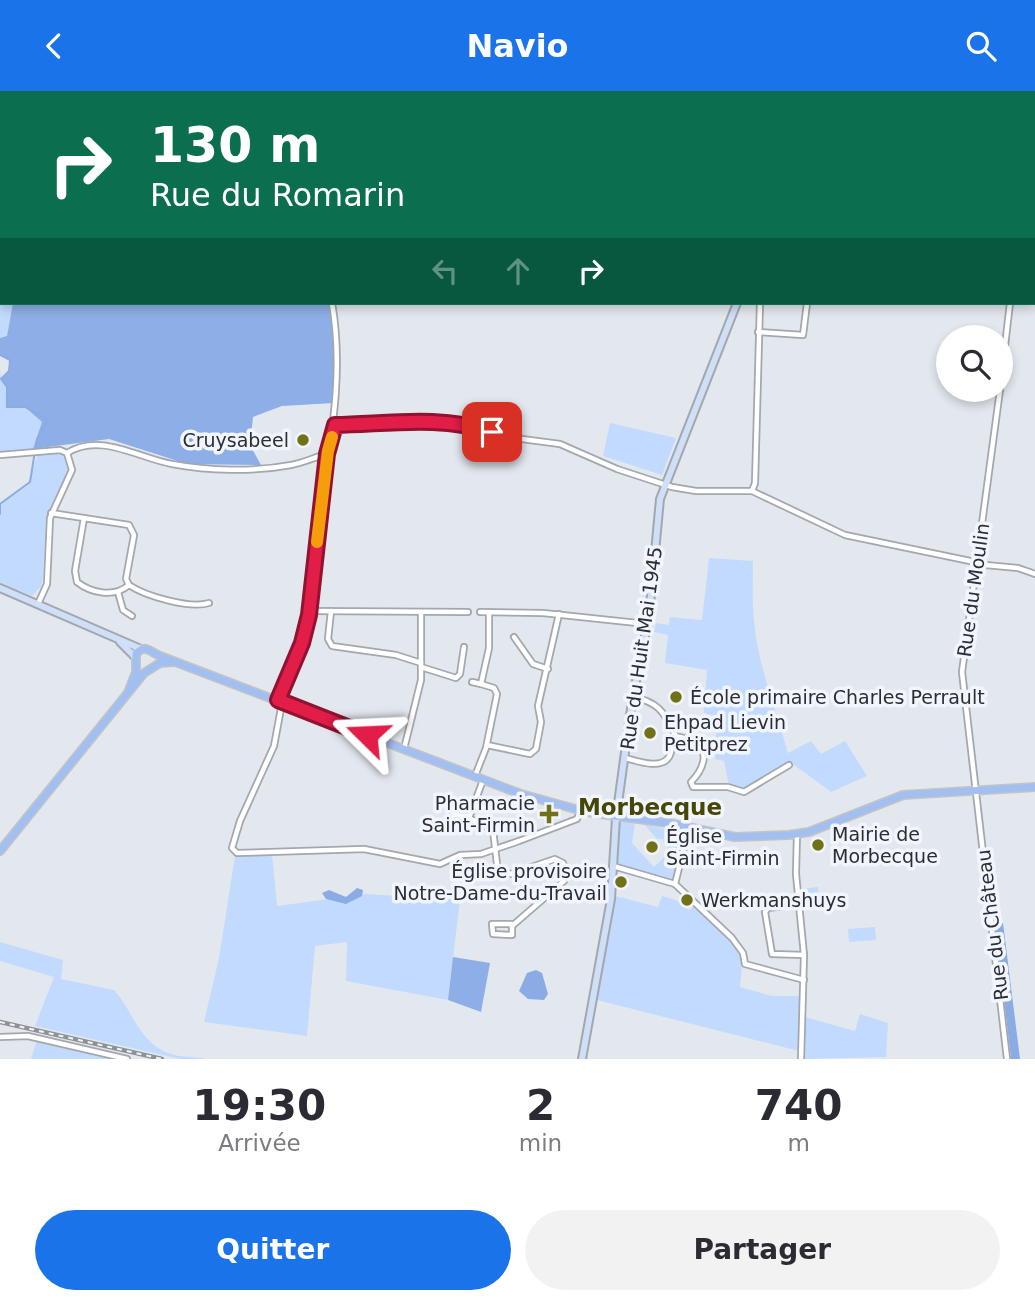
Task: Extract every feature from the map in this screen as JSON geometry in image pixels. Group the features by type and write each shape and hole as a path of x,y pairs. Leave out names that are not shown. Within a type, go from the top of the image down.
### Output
{"main road":[{"path":"129,690 141,649 149,649 155,654 479,778 570,807 738,837 797,834 898,796 1035,787"},
{"path":"155,654 155,665"},
{"path":"136,661 147,670"},
{"path":"0,851 147,670 155,665 183,663"}],"street":[{"path":"332,305 337,359 335,425 327,454 310,611 302,643 280,701 272,750 236,832 232,845 235,852 364,849 438,864 460,855 481,854 577,819 581,809"},
{"name":"Rue du Huit Mai 1945","path":"582,1059 610,905 617,814 632,697 648,624 659,510 664,485 736,305"},
{"path":"752,491 755,483 760,305"},
{"path":"758,332 803,335 807,305"},
{"path":"1007,325 1010,305"},
{"name":"Rue du Moulin","path":"976,790 962,672 998,402"},
{"path":"335,425 386,421 460,423 518,438 567,445 617,469 664,485 695,491 752,491 841,534 975,563 1014,567 1035,574"},
{"path":"0,455 68,453 81,446 104,445 169,464 209,468 275,467 327,454"},
{"path":"37,605 47,584 47,536 51,513 72,470 68,453"},
{"path":"51,513 132,528 129,585"},
{"path":"84,518 76,580 97,592 118,592 129,585"},
{"path":"129,585 159,598 202,605 209,603"},
{"path":"0,588 141,649"},
{"path":"118,592 123,610 132,616"},
{"path":"310,611 468,612"},
{"path":"331,611 328,639 332,646 396,655 456,678 460,674 464,647"},
{"path":"404,749 415,711 421,665 421,612"},
{"path":"481,613 559,614 648,624"},
{"path":"481,684 489,647 489,613"},
{"path":"486,745 530,754 535,751 541,722 538,706 559,614"},
{"path":"113,637 136,661"},
{"path":"514,637 532,663 548,669"},
{"path":"472,682 495,688 497,694 470,818 492,829 497,864 505,873 517,872 553,859 561,861 566,869 564,881 512,926 492,924 491,932 512,935 512,926"},
{"path":"625,758 652,764 664,762 670,755 674,734 660,708 651,701 632,697"},
{"path":"674,734 695,742 703,753 702,770 692,781 692,786 729,787 741,792 789,765"},
{"name":"Rue du Château","path":"976,790 1007,1059"},
{"path":"675,884 689,827"},
{"path":"797,834 796,874 804,955 801,1059"},
{"path":"613,866 675,884 730,937 744,954 745,964 804,980"},
{"path":"800,904 768,908 765,912 772,954 804,955"},
{"path":"0,1037 25,1036 127,1059"}],"shaded area":[{"path":"0,305 13,305 7,337 0,338"},
{"path":"13,305 330,305 335,355 334,403 282,406 253,417 250,445 261,465 187,464 109,439 33,449 42,422 25,407 7,407 7,388 1,379 9,371 10,360 0,355 0,338 7,336"},
{"path":"0,368 1,379 7,387 7,401 33,411 43,422 33,449 0,452"},
{"path":"610,423 676,438 662,475 603,456"},
{"path":"63,453 69,468 46,518 43,577 41,586 32,596 0,583 0,504 27,486 38,454"},
{"path":"709,558 753,561 756,638 763,671 788,753 811,741 821,754 845,741 867,776 831,792 790,762 745,789 729,786 724,761 715,759 717,716 704,713 707,670 665,663 668,635 654,632 656,623 669,625 670,617 702,620"},
{"path":"620,821 635,823 632,843 654,867 665,856 669,845 665,845 663,839 657,839 645,825 685,833 673,881 616,864"},
{"path":"272,854 277,906 366,894 460,900 448,1000 346,981 347,942 315,946 307,1036 204,1022 219,958 235,856"},
{"path":"818,887 819,908 803,909 800,889"},
{"path":"357,888 363,890 362,896 346,904 326,899 322,893 329,890 346,897"},
{"path":"615,896 658,907 662,896 676,900 689,910 696,905 743,954 740,987 772,996 800,996 799,1051 597,1000"},
{"path":"995,923 1003,923 1020,1059 1011,1059"},
{"path":"875,927 876,940 849,942 848,929"},
{"path":"0,942 63,960 61,979 114,990 143,1034 158,1048 173,1055 206,1059 180,1059 35,1026 54,977 0,961"},
{"path":"453,957 490,963 481,1012 448,1000"},
{"path":"536,970 542,973 548,994 544,1000 528,999 519,991 527,973"},
{"path":"860,1014 888,1023 886,1057 803,1059 805,1017 855,1031"},
{"path":"37,1040 119,1059 31,1059"}],"waterway":[{"path":"0,355 10,360 9,371 1,379 7,387 7,407 25,407 48,420 37,439 30,482 0,504 0,514"}],"railway":[{"path":"0,1022 162,1059"}],"slow traffic":[{"path":"317,542 332,437"}],"place":[{"name":"Cruysabeel","path":"303,440"},
{"name":"École primaire Charles Perrault","path":"676,697"},
{"name":"Ehpad Lievin Petitprez","path":"650,733"},
{"name":"Pharmacie Saint-Firmin","path":"549,814"},
{"name":"Mairie de Morbecque","path":"818,845"},
{"name":"Église Saint-Firmin","path":"652,847"},
{"name":"Église provisoire Notre-Dame-du-Travail","path":"621,882"},
{"name":"Werkmanshuys","path":"687,900"}],"district":[{"name":"Morbecque","path":"650,807"}],"route":[{"path":"367,735 278,700 302,643 309,615 316,572 327,454 335,425 376,421 442,421 492,432"}]}
